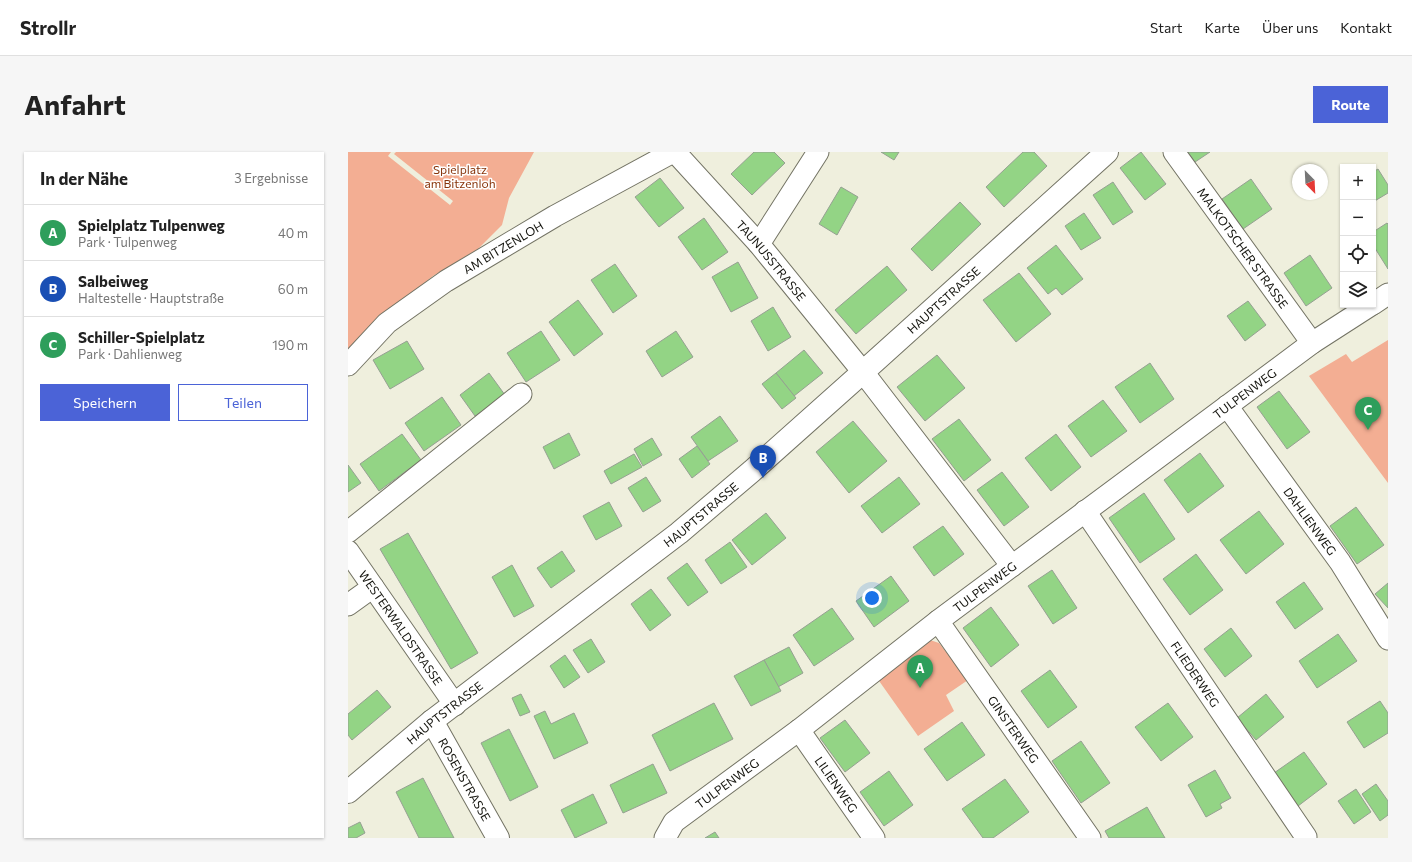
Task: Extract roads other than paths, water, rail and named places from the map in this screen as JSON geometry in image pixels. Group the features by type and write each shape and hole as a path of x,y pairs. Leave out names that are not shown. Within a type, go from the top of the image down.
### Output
{"street":[{"name":"TAUNUSSTRASSE","path":"674,152 759,244 863,372 1012,566"},
{"name":"AM BITZENLOH","path":"348,365 387,323 446,281 554,216 674,152"},
{"path":"759,244 818,152"},
{"name":"HAUPTSTRASSE","path":"348,792 432,721 679,533 752,471 1107,152"},
{"name":"MALKOTSCHER STRASSE","path":"1174,152 1312,343"},
{"name":"TULPENWEG","path":"1376,302 1388,294"},
{"name":"TULPENWEG","path":"665,838 674,822 800,730 938,621 1312,343 1366,308"},
{"path":"348,532 521,394"},
{"name":"DAHLIENWEG","path":"1227,406 1340,562 1388,639"},
{"name":"FLIEDERWEG","path":"1085,512 1306,837"},
{"name":"WESTERWALDSTRASSE","path":"348,551 455,705"},
{"path":"348,605 373,587"},
{"name":"GINSTERWEG","path":"938,621 1090,838"},
{"name":"ROSENSTRASSE","path":"432,721 498,838"},
{"name":"LILIENWEG","path":"800,730 874,838"}],"place":[{"name":"Schiller-Spielplatz","path":"1368,430"},
{"name":"Salbeiweg","path":"763,478"},
{"name":"Spielplatz Tulpenweg","path":"920,688"}],"park label":[{"name":"Spielplatz am Bitzenloh","path":"460,176"}]}
